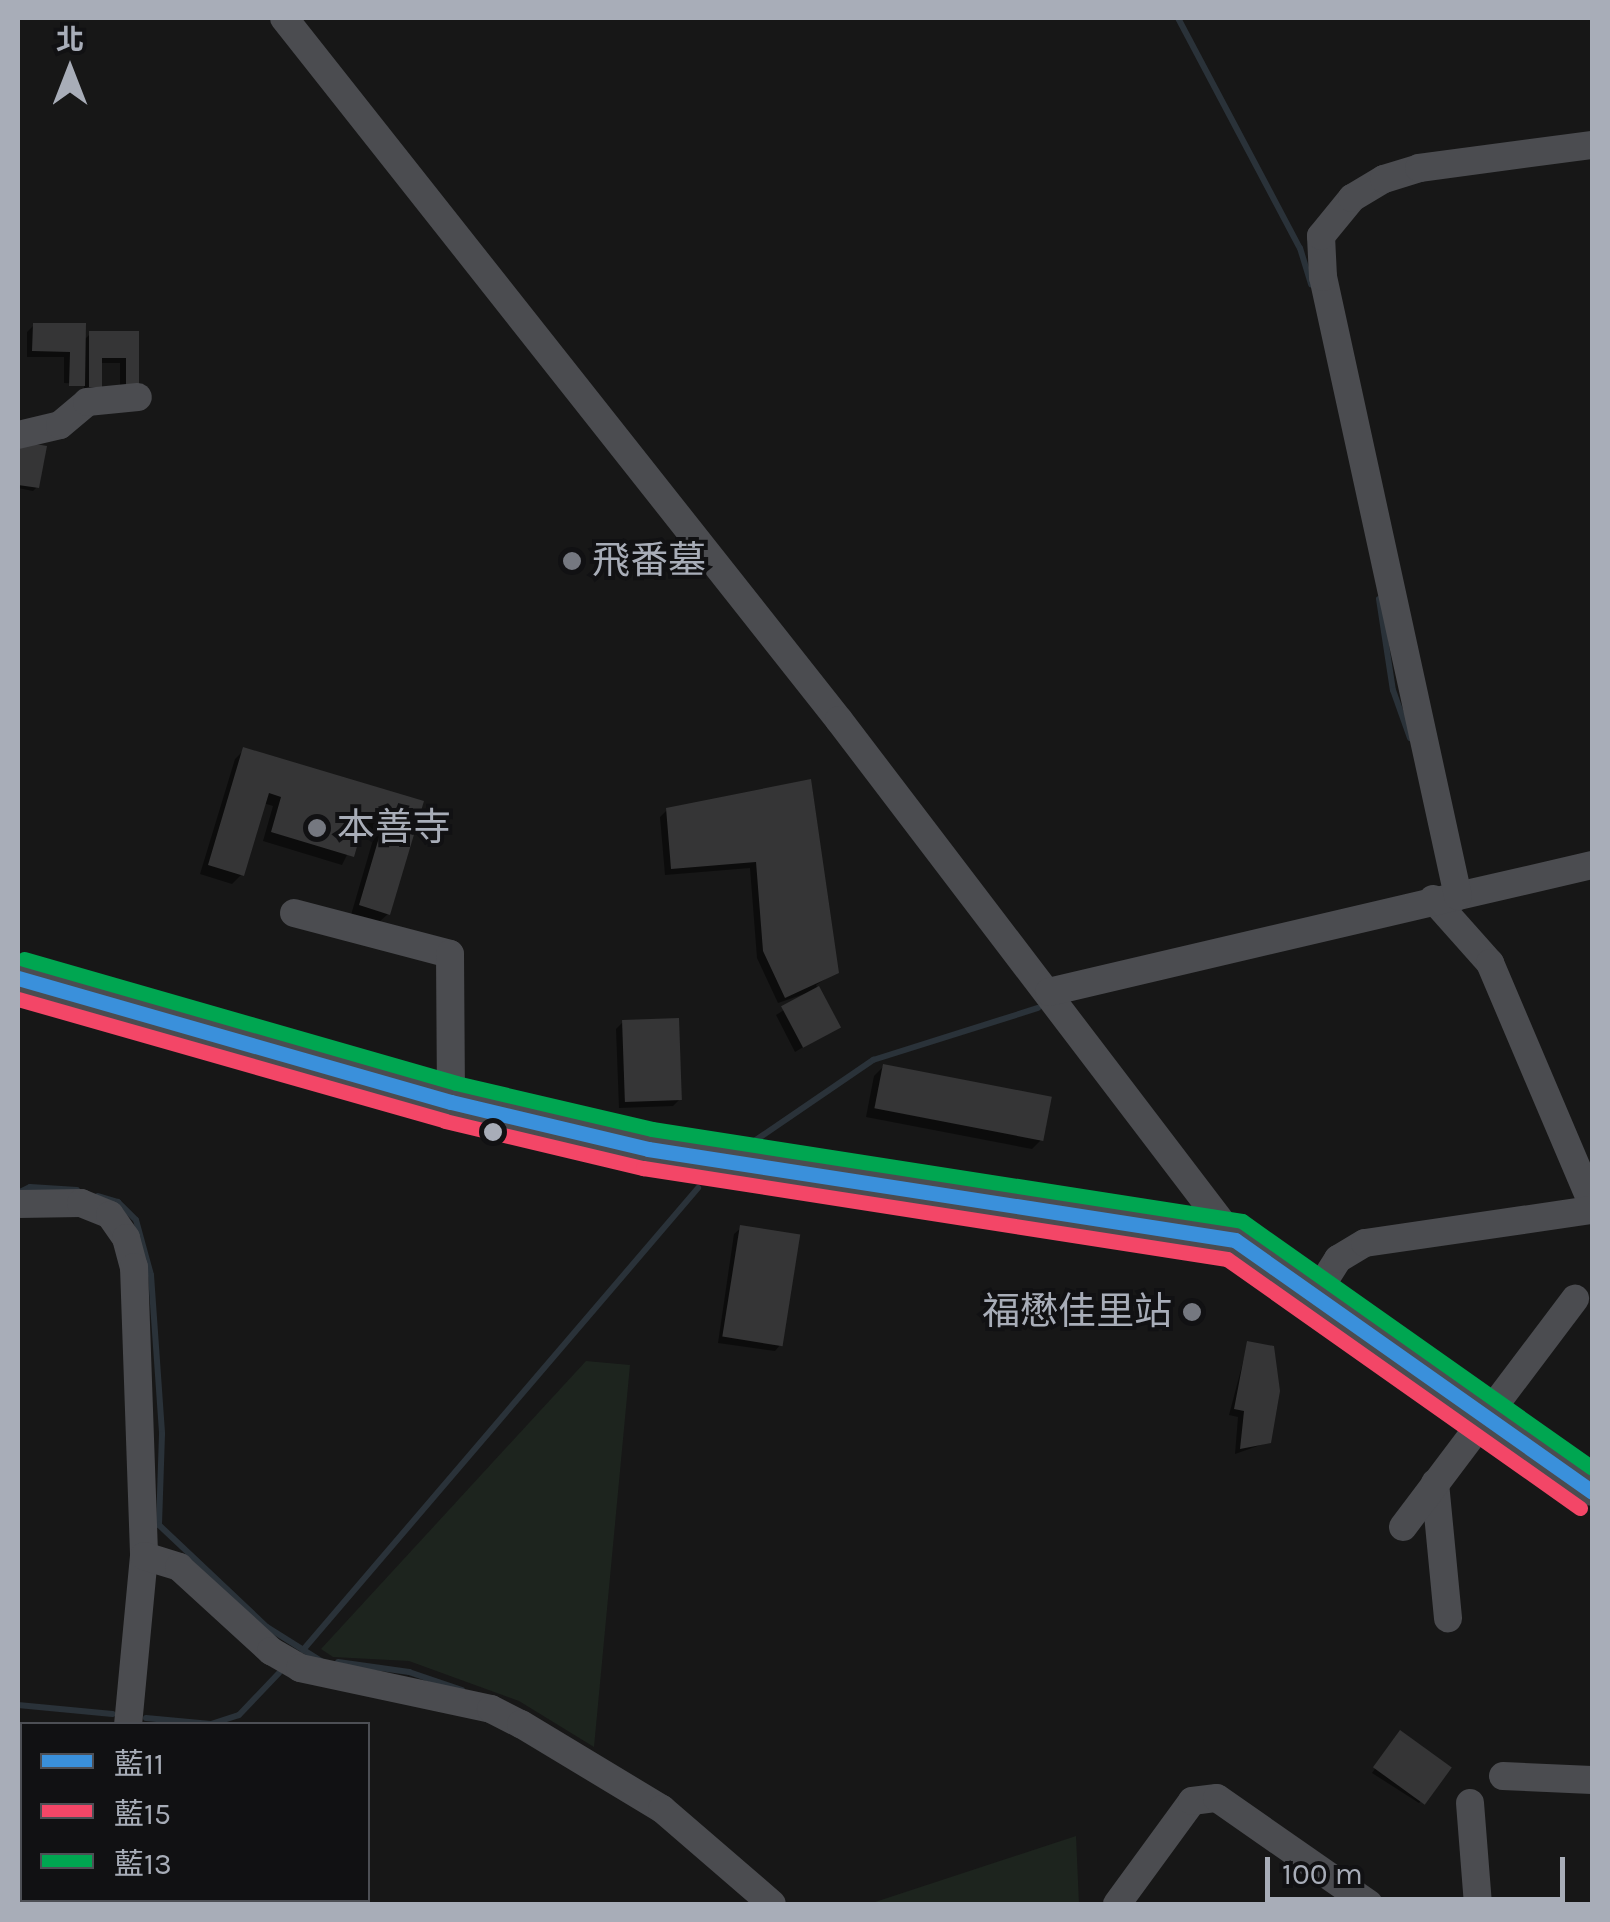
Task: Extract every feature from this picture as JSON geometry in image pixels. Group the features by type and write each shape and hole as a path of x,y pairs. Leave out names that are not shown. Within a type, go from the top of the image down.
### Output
{"street":[{"path":"284,18 1048,992 1236,1240 1592,1492"},
{"path":"1314,1296 1338,1258 1365,1243 1592,1206 1490,963 1445,897 1326,296 1321,236 1352,198 1384,180 1418,168 1592,145"},
{"path":"18,435 60,425 87,402 138,397"},
{"path":"1048,992 1592,865"},
{"path":"294,913 450,954 456,1050 451,1102"},
{"path":"18,978 451,1102 648,1149 1236,1240"},
{"path":"18,1204 80,1203 110,1215 126,1238 145,1448 144,1556 128,1722"},
{"path":"1402,1527 1575,1299"},
{"path":"1434,1483 1448,1618"},
{"path":"144,1556 179,1567 271,1651 300,1668 478,1706 521,1724 662,1809 772,1904"},
{"path":"1503,1776 1592,1780"},
{"path":"1122,1903 1192,1801 1216,1798 1241,1811 1369,1904"},
{"path":"1470,1803 1478,1904"}],"shaded area":[{"path":"586,1361 630,1365 594,1747 519,1701 409,1661 333,1657 321,1649"},
{"path":"1076,1836 1079,1904 869,1904"}],"building":[{"path":"33,323 86,323 85,386 69,386 70,352 32,351"},
{"path":"89,331 139,331 139,389 126,389 126,358 102,358 102,387 89,387"},
{"path":"18,441 47,446 39,488 18,485"},
{"name":"本善寺","path":"243,747 424,801 390,915 359,905 383,824 365,819 354,857 271,832 281,797 269,793 244,876 208,865"},
{"path":"811,779 839,973 785,998 763,951 756,862 671,869 666,808"},
{"path":"819,986 841,1027 803,1048 781,1006"},
{"path":"679,1018 682,1100 625,1102 622,1020"},
{"path":"883,1064 1052,1097 1043,1141 874,1108"},
{"path":"740,1225 800,1235 783,1346 722,1337"},
{"path":"1247,1341 1274,1346 1280,1391 1271,1443 1240,1449 1244,1411 1234,1409"},
{"path":"1400,1730 1452,1768 1425,1805 1373,1767"}],"waterway":[{"path":"1178,18 1300,248 1311,284"},
{"path":"1379,599 1393,690 1410,738"},
{"path":"747,1146 873,1060 1038,1008"},
{"path":"18,1193 30,1187 77,1190"},
{"path":"303,1650 698,1188"},
{"path":"98,1196 118,1202 136,1220 151,1275 162,1434 159,1525 267,1627 321,1661"},
{"path":"338,1662 409,1672 462,1690"},
{"path":"217,1722 239,1715 279,1673"},
{"path":"18,1705 113,1714"},
{"path":"146,1718 189,1722"}],"transit line":[{"name":"藍13","path":"24,959 456,1083 652,1129 1242,1221 1592,1468"},
{"name":"藍11","path":"18,978 451,1102 648,1149 1235,1240 1592,1492"},
{"name":"藍15","path":"18,999 445,1121 643,1168 1227,1259 1580,1508"}],"place":[{"name":"飛番墓","path":"572,561"},
{"name":"本善寺","path":"317,828"},
{"name":"福懋佳里站","path":"1192,1312"}]}
